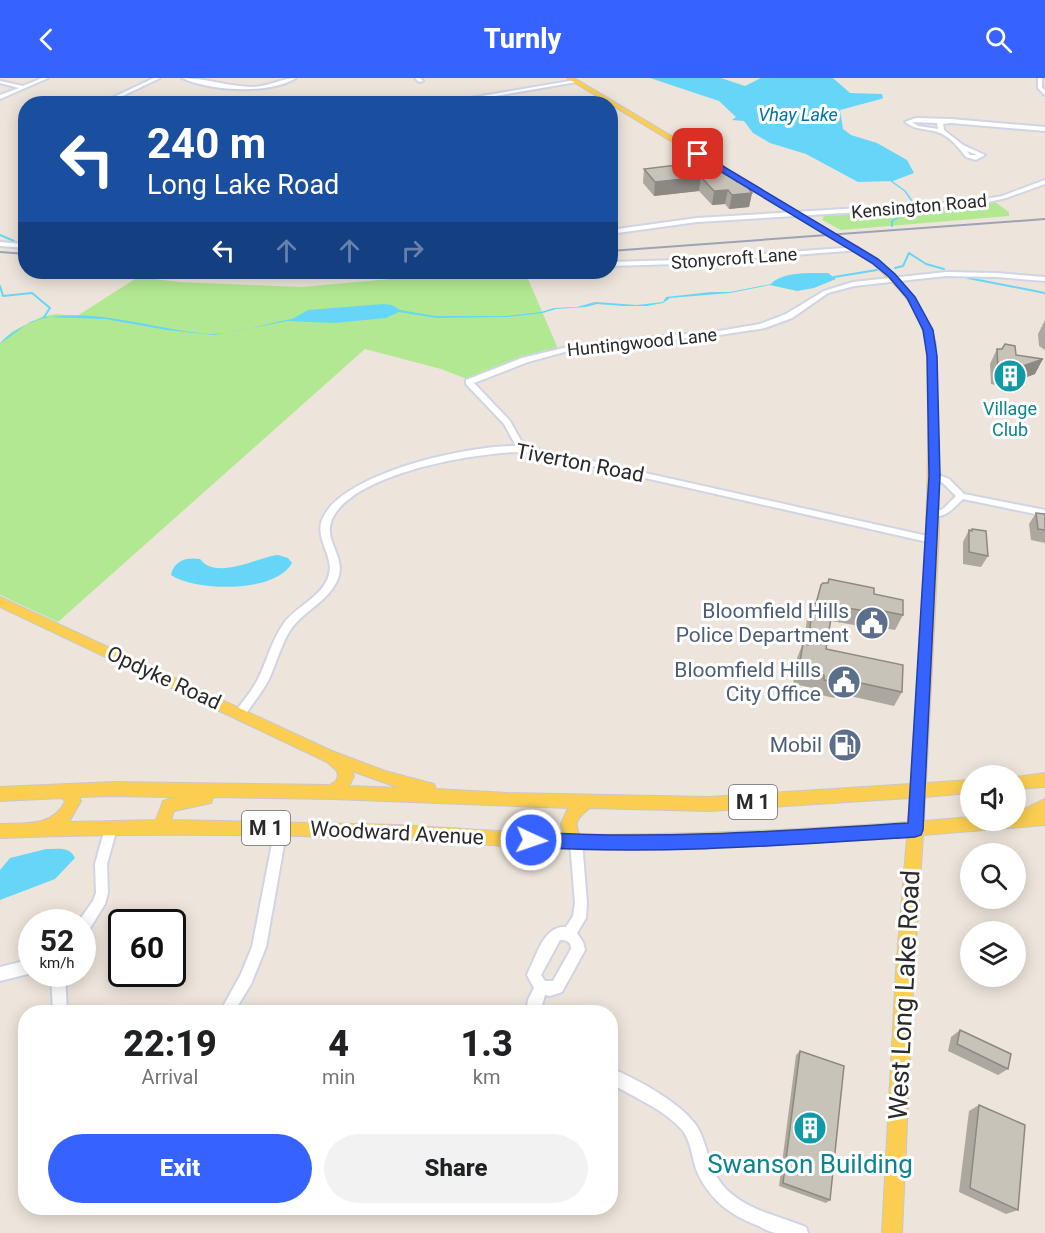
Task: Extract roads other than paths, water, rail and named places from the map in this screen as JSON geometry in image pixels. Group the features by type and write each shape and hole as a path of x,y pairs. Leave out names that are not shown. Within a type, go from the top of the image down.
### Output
{"main road":[{"name":"West Long Lake Road","path":"572,79 600,96"},
{"name":"West Long Lake Road","path":"618,106 857,249 894,278 918,309 930,337 934,476 932,540 904,988 892,1233"},
{"name":"Opdyke Road","path":"0,602 327,754 384,777 454,796"},
{"name":"Opdyke Road","path":"327,754 346,771 344,781 332,792"},
{"path":"1026,782 1045,780"},
{"name":"Woodward Avenue","path":"0,794 113,789 332,792 587,802 709,804 960,788"},
{"path":"46,829 66,815 71,808 73,801 66,791"},
{"path":"162,825 168,806 174,802 295,792"},
{"path":"576,842 569,833 568,825 574,811 587,802"},
{"path":"1026,816 1045,806"},
{"name":"Woodward Avenue","path":"1026,819 1045,818"},
{"name":"Woodward Avenue","path":"0,831 162,825 401,832 576,842 756,839 960,826"}],"street":[{"path":"0,97 46,78"},
{"path":"119,96 158,78"},
{"path":"184,78 218,85 244,87 276,84 294,78"},
{"path":"1040,78 1040,88 1045,93"},
{"path":"485,96 572,79"},
{"path":"0,81 24,87"},
{"path":"961,146 941,131 912,126 908,122 916,120 1045,129"},
{"path":"941,131 939,125 946,122"},
{"name":"Kensington Road","path":"618,231 697,220 975,203 998,198 1045,182"},
{"path":"0,244 18,245"},
{"name":"Stonycroft Lane","path":"618,264 690,262 857,249"},
{"path":"894,278 962,274 1045,279"},
{"name":"Huntingwood Lane","path":"521,448 507,423 469,382 525,360 568,349 720,333 762,326 789,316 832,289 894,278"},
{"name":"Tiverton Road","path":"240,714 259,688 287,627 316,602 333,578 337,564 326,534 326,524 330,513 343,499 361,486 420,465 521,448 932,540"},
{"path":"934,476 946,481 960,496 1045,513"},
{"path":"933,515 946,511 960,496"},
{"path":"95,909 102,893 101,864 111,828"},
{"path":"231,1005 246,979 259,948 281,828"},
{"path":"569,934 579,918 576,842"},
{"path":"558,933 569,934 578,944 578,950 557,987 550,989 541,987 536,982 536,968 553,937 558,933"},
{"path":"0,974 18,970"},
{"path":"59,987 60,1005"},
{"path":"534,1005 541,987"},
{"path":"618,1080 665,1108 688,1126 693,1134 709,1181 729,1204 800,1233"}],"water":[{"name":"Vhay Lake","path":"650,78 721,78 745,86 761,78 833,78 850,93 882,94 881,99 840,110 843,129 851,135 877,143 907,160 914,173 893,181 858,182 806,154 770,143 753,133 744,121 732,120 736,117 719,101"},
{"path":"828,273 836,279 814,288 797,291 770,285 730,293 670,298 663,303 647,306 597,304 586,307 556,309 543,313 508,317 436,318 399,312 386,318 334,323 288,321 249,328 292,319 308,310 383,304 392,305 400,310 435,316 506,316 541,312 554,308 577,307 595,302 637,305 663,302 666,297 730,292 771,284 782,277 798,274"},
{"path":"53,317 111,318 188,332 211,334 227,332 214,335 167,330 105,319"},
{"path":"23,327 0,344 3,340"},
{"path":"278,555 288,558 292,563 283,573 270,580 253,584 216,587 183,581 171,575 175,566 186,559 200,559 207,565 226,568"},
{"path":"46,849 67,850 75,858 55,879 0,900 0,870 10,858"}],"waterway":[{"path":"891,181 905,191 914,204"},
{"path":"906,214 913,210"},
{"path":"892,226 892,221 908,212"},
{"path":"0,235 14,241"},
{"path":"895,268 903,266 909,253 926,264 944,269"},
{"path":"834,277 877,270"},
{"path":"968,278 1045,293"},
{"path":"0,286 3,296 32,293 50,308 44,317"}],"railway":[{"path":"618,250 1045,219"},
{"path":"0,252 18,253"}],"place":[{"name":"Village Club","path":"1010,376"},
{"name":"Bloomfield Hills Police Department","path":"872,623"},
{"name":"Bloomfield Hills City Office","path":"844,682"},
{"name":"Mobil","path":"845,745"},
{"name":"Swanson Building","path":"810,1128"}]}
